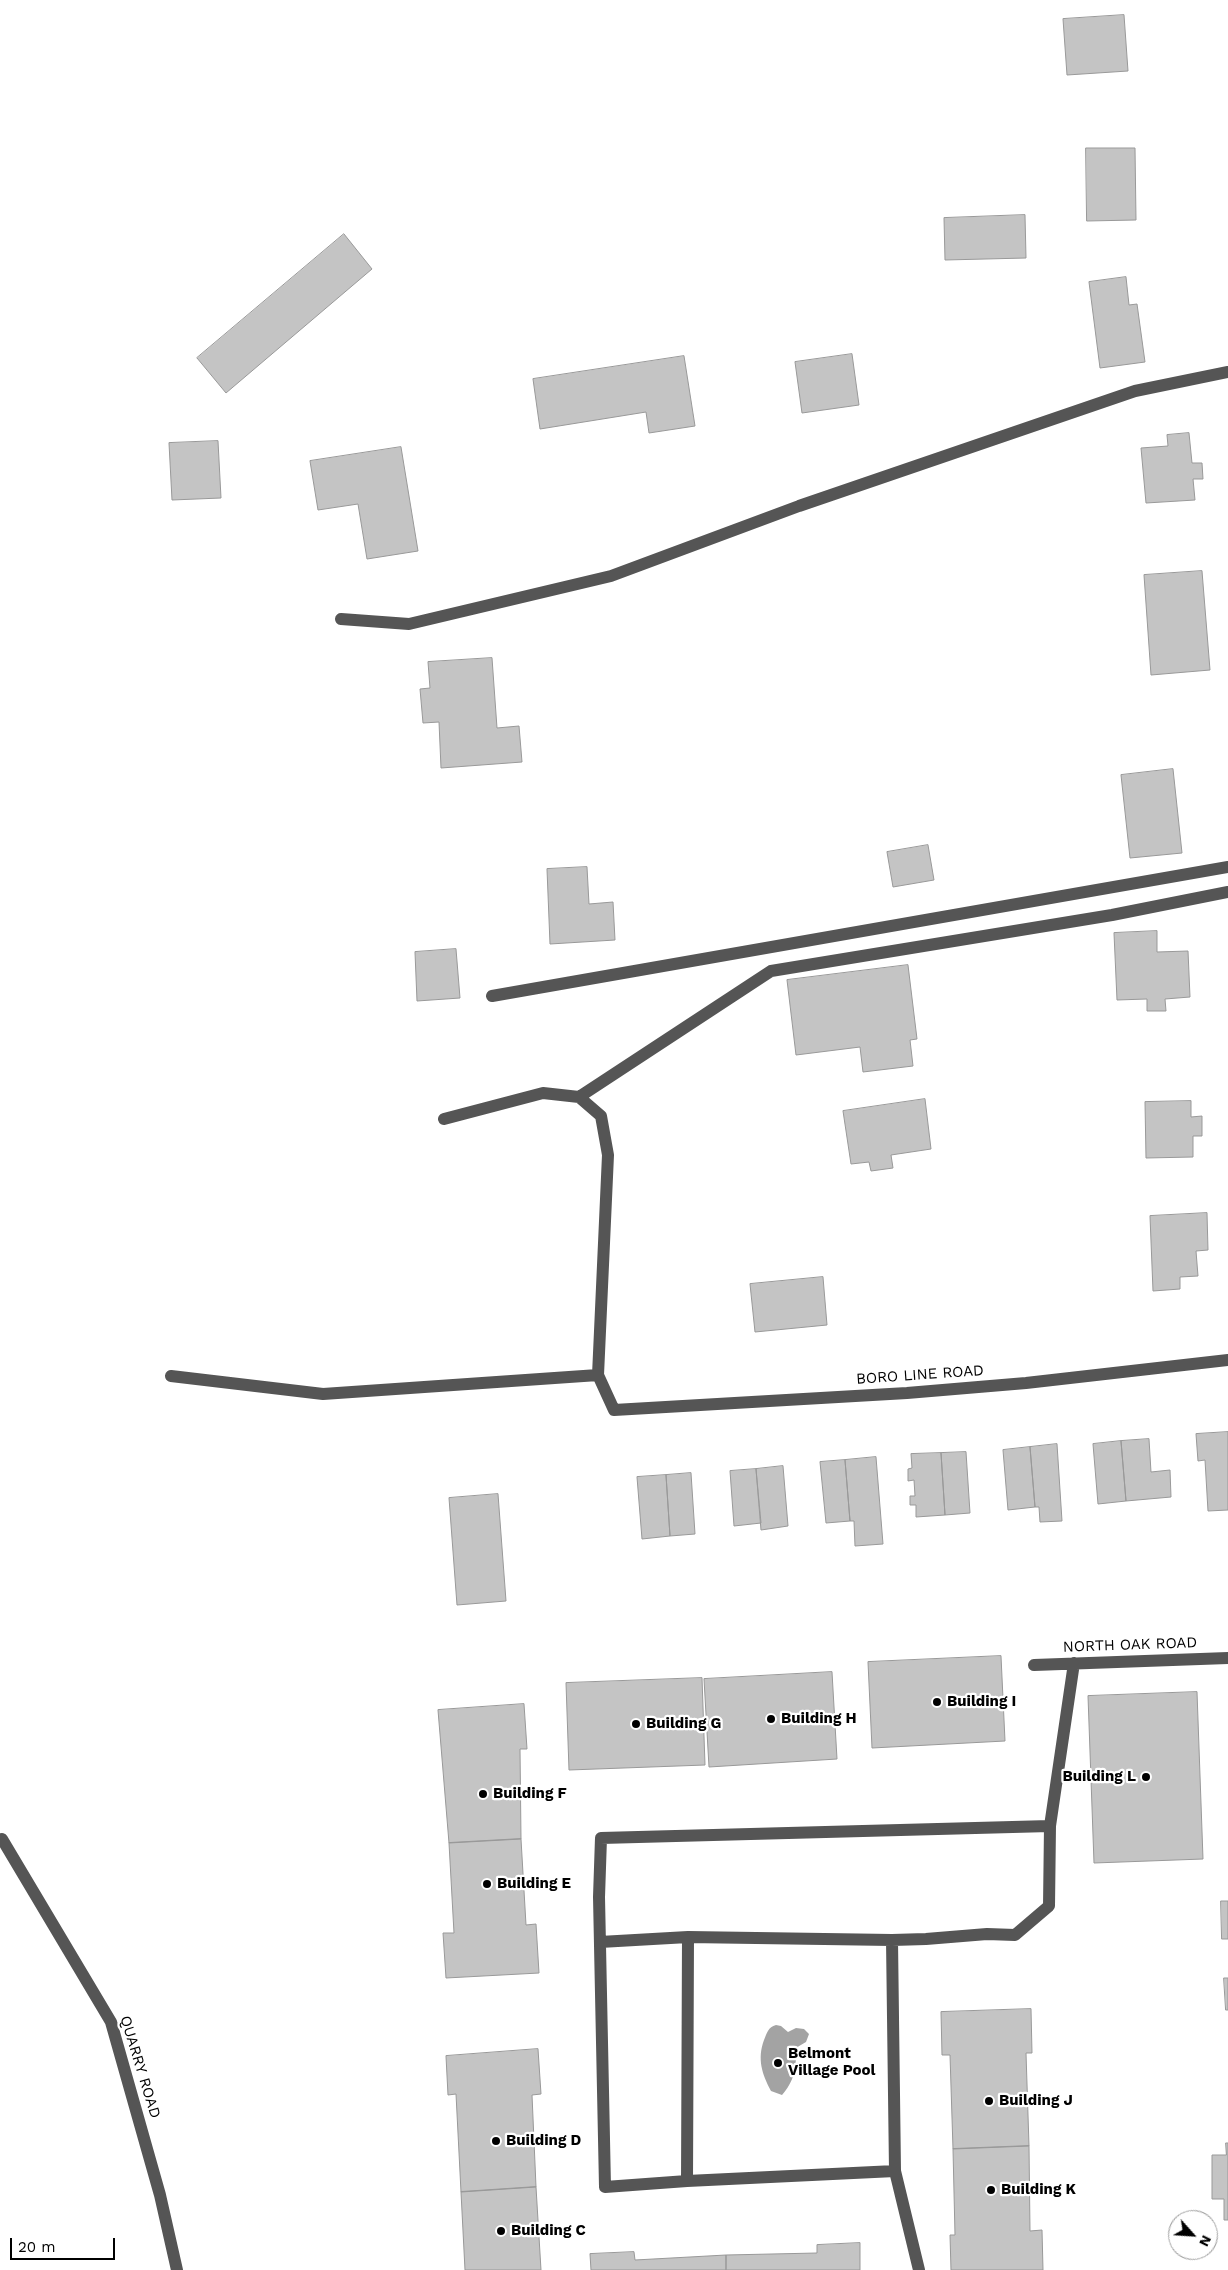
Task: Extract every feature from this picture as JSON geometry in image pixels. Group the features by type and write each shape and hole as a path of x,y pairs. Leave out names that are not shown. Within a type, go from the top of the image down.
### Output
{"street":[{"path":"341,619 409,624 611,576 807,503 1135,391 1228,372"},
{"path":"492,996 1228,866"},
{"path":"579,1097 771,971 1112,915 1228,892"},
{"path":"171,1376 324,1394 598,1375 608,1155 601,1116 579,1097 543,1093 444,1119"},
{"name":"BORO LINE ROAD","path":"598,1375 614,1410 907,1393 1026,1383 1228,1360"},
{"name":"NORTH OAK ROAD","path":"1034,1665 1228,1658"},
{"path":"600,1942 688,1937 892,1940 986,1934 1015,1935 1049,1906 1050,1826 1074,1663"},
{"path":"895,2171 605,2187 600,1942 601,1838 1050,1826"},
{"name":"QUARRY ROAD","path":"2,1839 112,2022 160,2195 177,2270"},
{"path":"687,2181 688,1937"},
{"path":"892,1940 895,2171 919,2270"}],"shaded area":[{"name":"Belmont Village Pool","path":"781,2026 788,2032 796,2028 804,2029 809,2034 806,2042 794,2049 796,2061 794,2074 782,2095 771,2091 765,2079 761,2060 762,2047 767,2033 771,2027"}],"building":[{"path":"1124,15 1128,71 1067,75 1063,19"},
{"path":"1086,148 1135,148 1136,220 1087,221"},
{"path":"1025,215 1026,258 945,260 944,218"},
{"path":"344,234 372,269 226,393 197,358"},
{"path":"1126,277 1129,305 1137,304 1145,362 1100,368 1089,282"},
{"path":"852,354 859,405 802,413 795,362"},
{"path":"684,356 695,426 649,433 646,412 540,429 533,379"},
{"path":"1189,433 1192,463 1202,463 1203,479 1193,479 1195,500 1146,503 1141,448 1168,446 1167,435"},
{"path":"218,441 221,498 172,500 169,443"},
{"path":"401,447 418,551 367,559 358,504 318,510 310,461"},
{"path":"1202,571 1210,670 1151,675 1144,575"},
{"path":"492,658 497,728 519,726 522,762 441,768 439,722 423,723 420,689 430,688 428,662"},
{"path":"1173,769 1182,853 1130,858 1121,775"},
{"path":"928,845 934,880 893,887 887,852"},
{"path":"587,867 589,904 613,902 615,940 550,944 547,869"},
{"path":"1157,931 1157,952 1188,951 1190,997 1165,999 1166,1011 1147,1011 1147,999 1117,1000 1114,933"},
{"path":"456,949 460,998 417,1001 415,952"},
{"path":"908,965 917,1039 910,1040 913,1066 863,1072 860,1047 796,1055 787,980"},
{"path":"925,1099 931,1149 891,1155 893,1168 871,1171 869,1162 851,1164 843,1111"},
{"path":"1191,1101 1191,1117 1202,1116 1202,1136 1193,1136 1193,1157 1146,1158 1145,1102"},
{"path":"1207,1213 1208,1250 1196,1251 1198,1276 1180,1277 1180,1289 1153,1291 1150,1216"},
{"path":"823,1277 827,1325 755,1332 750,1284"},
{"path":"1228,1432 1228,1510 1208,1511 1205,1460 1198,1461 1196,1434"},
{"path":"1149,1439 1151,1472 1170,1470 1171,1497 1126,1501 1121,1441"},
{"path":"1121,1441 1126,1501 1098,1504 1093,1444"},
{"path":"1057,1444 1062,1521 1040,1522 1039,1507 1035,1507 1030,1447"},
{"path":"1030,1447 1035,1507 1008,1510 1003,1450"},
{"path":"966,1452 970,1513 945,1515 941,1453"},
{"path":"941,1453 945,1515 916,1517 916,1505 910,1505 910,1496 915,1496 914,1480 908,1481 908,1469 912,1468 911,1454"},
{"path":"876,1457 883,1544 855,1546 854,1521 850,1521 845,1460"},
{"path":"845,1460 850,1521 826,1523 820,1462"},
{"path":"783,1466 788,1526 761,1530 756,1469"},
{"path":"756,1469 761,1523 734,1526 730,1471"},
{"path":"691,1473 695,1534 670,1536 666,1475"},
{"path":"666,1475 670,1536 642,1539 637,1477"},
{"path":"498,1494 506,1601 457,1605 449,1498"},
{"name":"Building I","path":"1001,1656 1005,1741 872,1748 868,1662"},
{"name":"Building H","path":"832,1672 837,1759 709,1767 704,1679"},
{"name":"Building G","path":"702,1678 705,1765 569,1770 566,1683"},
{"name":"Building L","path":"1197,1692 1203,1859 1094,1863 1088,1696"},
{"name":"Building F","path":"524,1704 527,1749 520,1749 521,1839 449,1843 438,1710"},
{"name":"Building E","path":"521,1839 526,1925 536,1924 539,1973 446,1978 443,1933 454,1933 449,1843"},
{"path":"1221,1901 1228,1901 1228,1939 1222,1939"},
{"path":"1224,1978 1228,1978 1228,2010 1226,2010"},
{"name":"Building J","path":"1031,2009 1032,2053 1026,2053 1029,2146 953,2149 950,2055 942,2055 941,2012"},
{"name":"Building D","path":"538,2049 541,2094 532,2095 536,2187 461,2192 456,2094 448,2095 446,2056"},
{"path":"1226,2143 1228,2143 1228,2220 1224,2220 1224,2199 1212,2199 1212,2155 1226,2155"},
{"name":"Building K","path":"1029,2146 1030,2231 1042,2230 1043,2270 951,2270 950,2235 955,2235 953,2149"},
{"name":"Building C","path":"536,2187 541,2270 465,2270 461,2192"},
{"path":"860,2243 860,2270 726,2270 726,2255 817,2253 817,2245"},
{"path":"634,2252 635,2260 726,2255 726,2270 591,2270 590,2254"}],"place":[{"name":"Building I","path":"937,1702"},
{"name":"Building H","path":"771,1719"},
{"name":"Building G","path":"636,1724"},
{"name":"Building L","path":"1146,1777"},
{"name":"Building F","path":"483,1794"},
{"name":"Building E","path":"487,1884"},
{"name":"Belmont Village Pool","path":"778,2063"},
{"name":"Building J","path":"989,2101"},
{"name":"Building D","path":"496,2141"},
{"name":"Building K","path":"991,2190"},
{"name":"Building C","path":"501,2231"}]}
